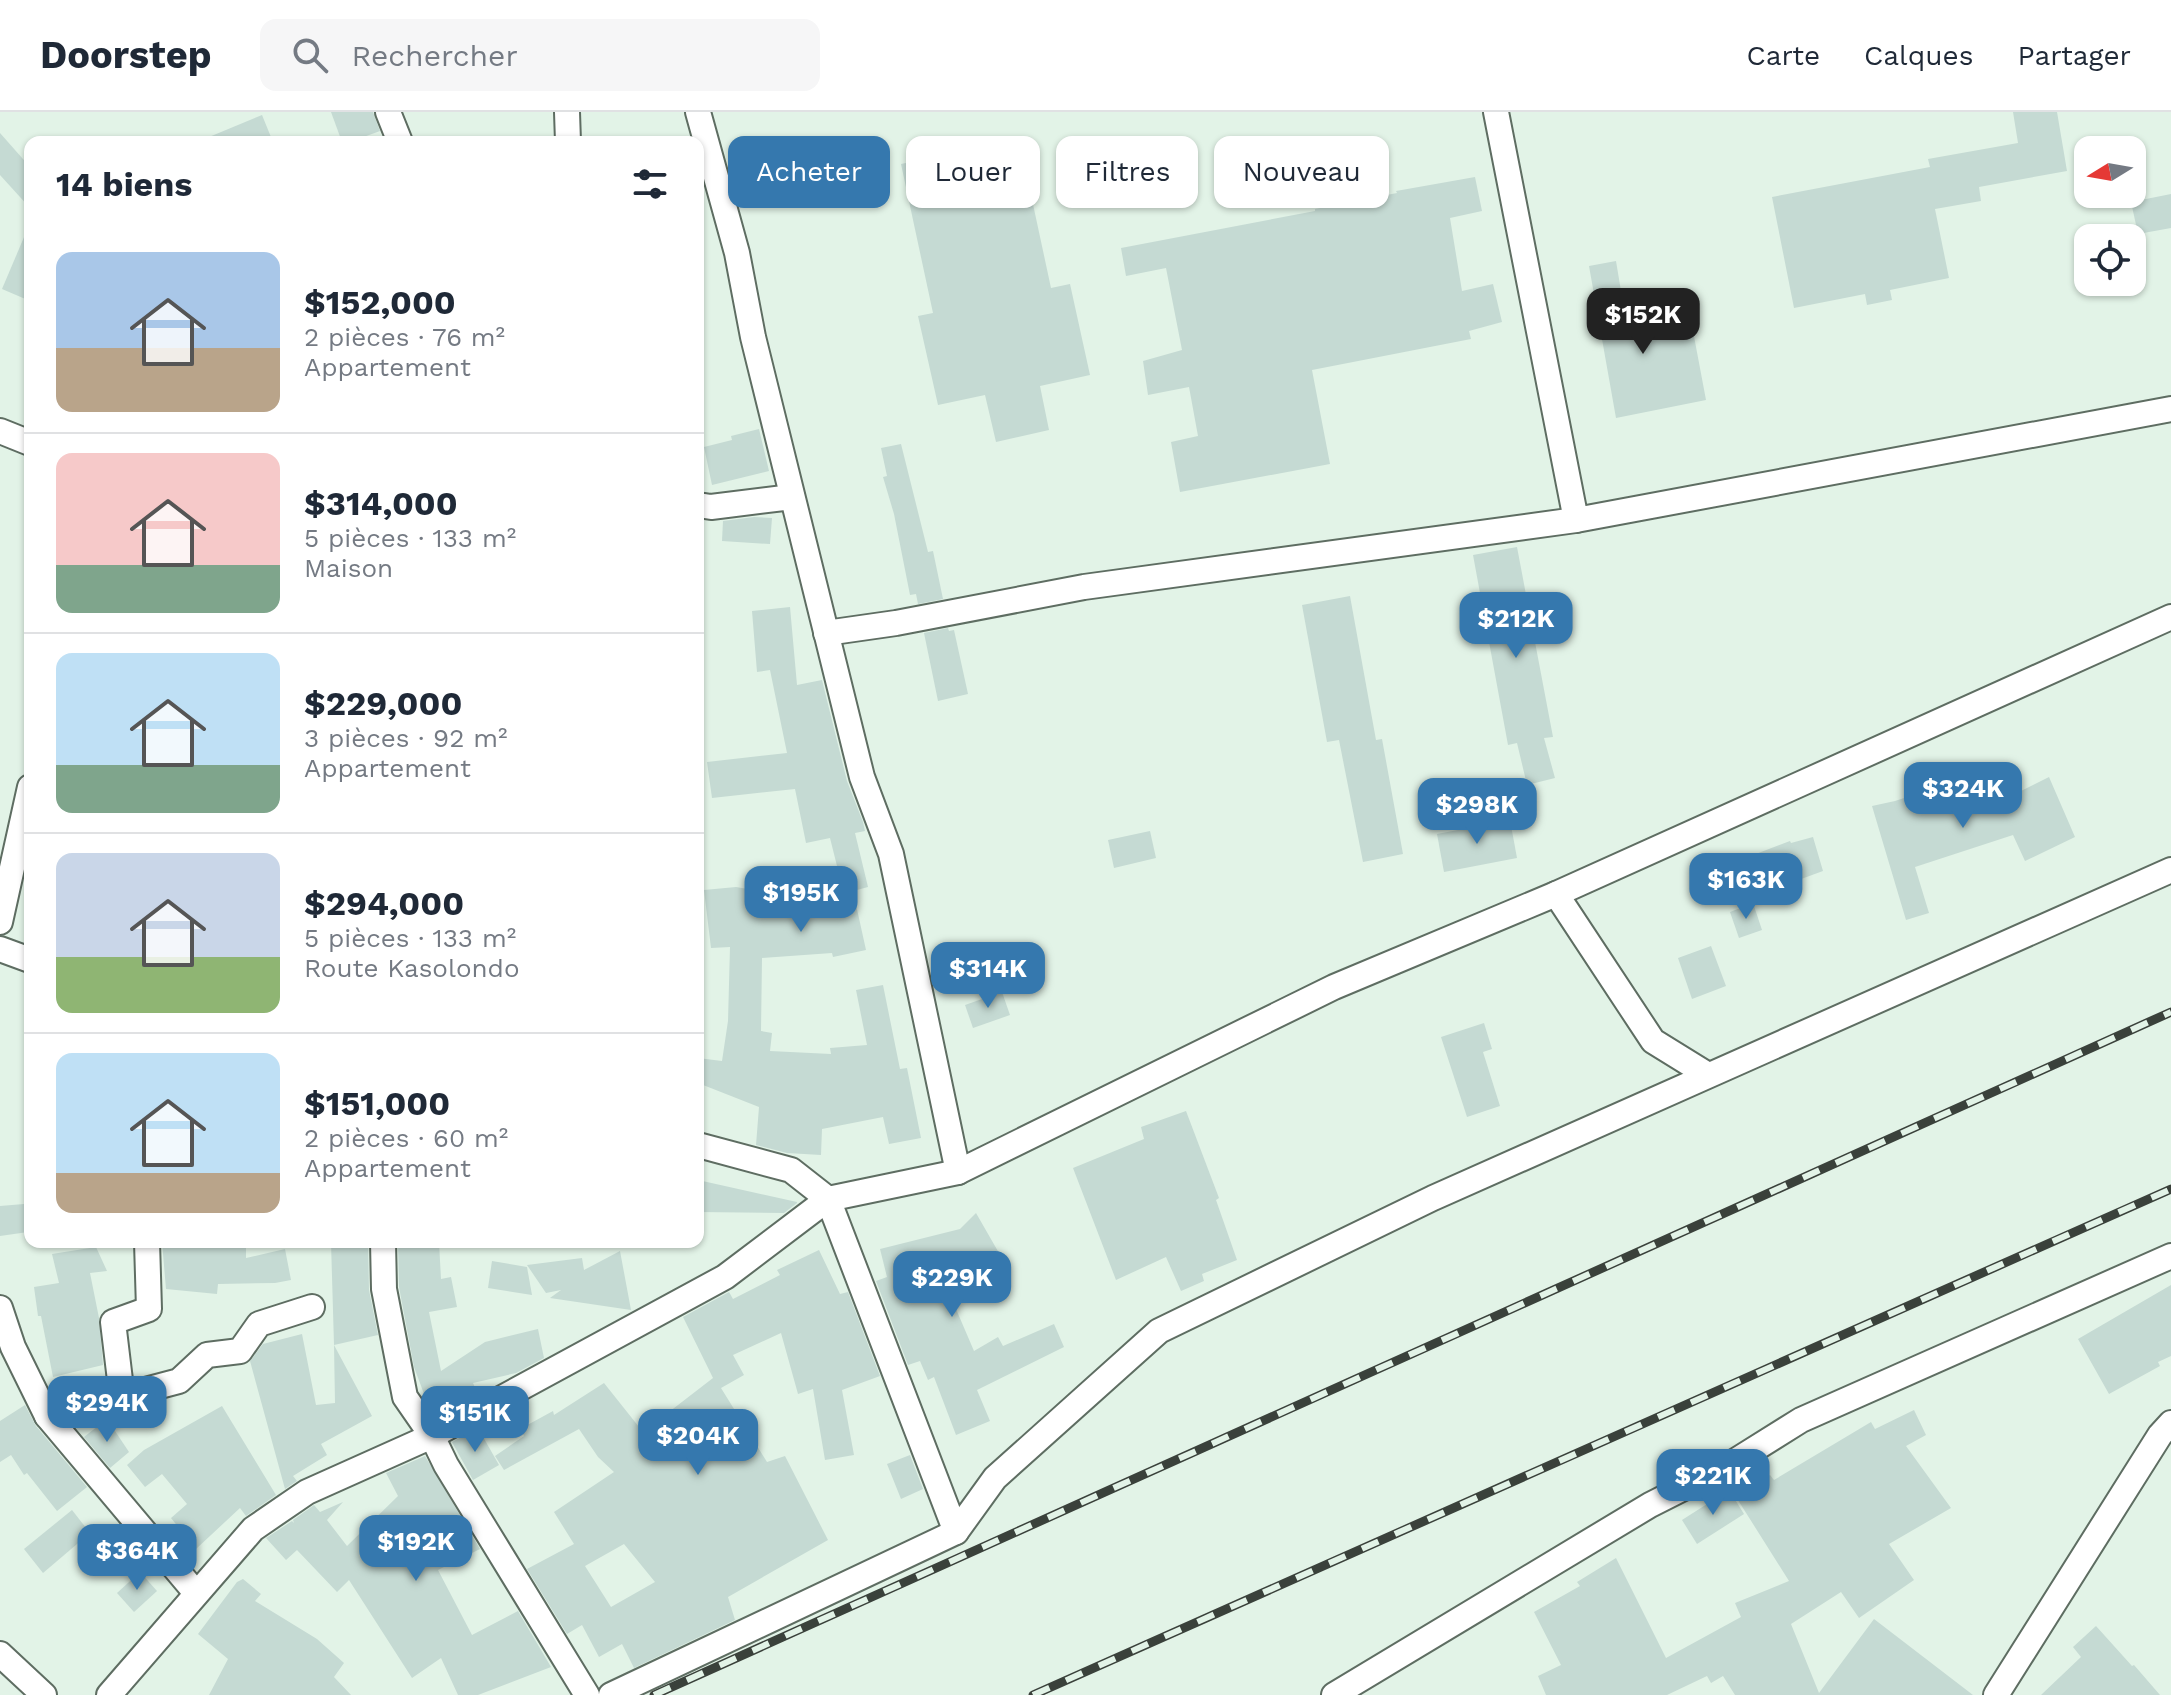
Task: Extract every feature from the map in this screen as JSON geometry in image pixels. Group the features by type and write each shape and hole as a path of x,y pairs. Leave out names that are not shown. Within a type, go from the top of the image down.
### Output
{"street":[{"path":"388,112 398,136"},
{"path":"567,112 568,136"},
{"path":"698,112 737,253 753,337 862,777 891,854 958,1172"},
{"path":"1496,112 1576,520"},
{"path":"826,633 896,623 1084,587 1576,520 2171,409"},
{"path":"0,431 24,441"},
{"path":"704,506 792,497"},
{"path":"109,1695 253,1529 307,1492 432,1436 725,1277 828,1199 958,1172 1334,987 1556,894 2171,617"},
{"path":"0,922 24,814"},
{"path":"611,1695 956,1532 995,1478 1159,1331 1433,1198 2171,870"},
{"path":"1556,894 1653,1041 1708,1075"},
{"path":"0,949 24,958"},
{"path":"704,1147 791,1170 828,1199 956,1532"},
{"path":"122,1397 113,1322 149,1309 147,1248"},
{"path":"383,1248 384,1289 405,1397 432,1436 446,1465 587,1695"},
{"path":"1334,1695 1650,1505 1729,1465 1801,1420 2171,1256"},
{"path":"47,1416 179,1381 207,1355 240,1351 259,1324 312,1307"},
{"path":"0,1308 13,1347 47,1416 196,1593"},
{"path":"1996,1695 2160,1435 2171,1423"},
{"path":"0,1654 44,1695"}],"building":[{"path":"331,112 373,112 380,131 366,136 340,136"},
{"path":"2013,112 2057,112 2067,171 1979,187 1981,201 1935,209 1949,278 1890,290 1892,300 1867,305 1865,294 1794,308 1772,197 1930,167 1928,159 2018,143"},
{"path":"262,115 271,136 211,136"},
{"path":"0,133 24,160 24,201 0,175"},
{"path":"906,163 906,187 901,164"},
{"path":"1475,177 1482,211 1450,218 1462,291 1493,284 1502,322 1469,331 1471,339 1312,370 1330,464 1180,492 1171,442 1198,436 1189,387 1148,395 1143,361 1182,350 1166,268 1126,276 1121,248 1320,208 1389,208 1389,195"},
{"path":"2171,194 2171,228 2146,233 2146,224 2136,224 2132,208 2146,208 2146,199"},
{"path":"910,208 1034,208 1051,288 1070,284 1090,375 1040,386 1049,430 996,442 985,395 938,405 918,316 933,313"},
{"path":"24,237 24,298 2,289"},
{"path":"1616,261 1626,321 1631,320 1635,342 1693,331 1706,400 1616,418 1589,266"},
{"path":"759,429 769,471 712,485 704,447"},
{"path":"901,444 928,552 933,551 943,599 918,604 916,594 910,595 894,514 883,477 887,476 881,448"},
{"path":"772,518 770,544 722,541 723,521"},
{"path":"1517,547 1553,737 1544,738 1555,778 1527,785 1517,743 1508,745 1473,555"},
{"path":"1350,596 1376,740 1382,739 1403,854 1363,862 1339,740 1327,742 1302,605"},
{"path":"790,607 797,685 822,680 847,781 865,831 855,833 868,887 853,891 866,950 833,957 832,953 762,958 761,1031 772,1033 770,1051 831,1054 830,1048 867,1045 856,990 883,985 900,1069 907,1068 921,1138 889,1144 883,1117 822,1129 821,1155 787,1153 756,1145 759,1107 704,1085 704,1059 722,1061 728,1021 730,947 711,948 704,890 736,887 796,897 842,886 830,838 806,843 795,789 712,798 707,762 787,753 770,670 757,672 752,611"},
{"path":"948,628 949,631 954,630 968,694 938,701 924,633"},
{"path":"1967,777 1979,812 2049,777 2075,837 2025,861 2013,835 1915,867 1929,913 1906,920 1872,806"},
{"path":"1510,820 1517,858 1444,872 1437,834"},
{"path":"1150,831 1156,858 1114,868 1108,840"},
{"path":"1813,837 1823,871 1733,904 1719,868 1790,841"},
{"path":"1753,903 1762,930 1739,938 1730,912"},
{"path":"1711,946 1726,986 1692,999 1678,958"},
{"path":"1002,992 1010,1015 973,1028 965,1005"},
{"path":"1484,1023 1492,1049 1483,1052 1500,1106 1467,1117 1441,1037"},
{"path":"1186,1111 1219,1198 1216,1200 1237,1260 1202,1274 1204,1281 1181,1291 1166,1257 1116,1280 1073,1168 1144,1139 1141,1127"},
{"path":"704,1181 797,1202 784,1213 704,1212"},
{"path":"24,1204 24,1233 0,1236 0,1206"},
{"path":"976,1213 1003,1260 963,1281 964,1284 947,1288 974,1351 998,1337 1003,1346 1054,1324 1064,1347 977,1390 990,1421 956,1435 934,1377 928,1380 920,1361 908,1365 876,1281 887,1277 880,1249 960,1229"},
{"path":"96,1248 107,1271 90,1273 99,1318 103,1365 53,1377 34,1287 59,1283 52,1254"},
{"path":"163,1248 246,1248 246,1258 285,1249 291,1280 218,1284 217,1294 166,1289"},
{"path":"331,1248 368,1248 369,1290 378,1335 334,1345"},
{"path":"398,1248 439,1248 441,1279 451,1277 457,1307 429,1312 441,1371 485,1342 538,1329 544,1358 516,1373 473,1383 478,1394 437,1416 427,1402 414,1367 399,1287"},
{"path":"819,1250 840,1294 848,1292 880,1376 842,1390 854,1455 825,1460 813,1389 798,1394 781,1333 733,1355 744,1375 721,1388 767,1462 785,1456 828,1540 728,1597 735,1620 634,1668 622,1644 599,1657 582,1625 567,1634 527,1569 574,1544 554,1512 614,1472 598,1457 579,1429 504,1470 495,1456 524,1436 520,1429 553,1411 554,1415 604,1383 643,1432 713,1378 683,1317 729,1292 733,1299 780,1275 777,1270","holes":["624,1544 655,1582 611,1607 585,1566"]},
{"path":"620,1251 631,1310 550,1298 561,1290 546,1293 527,1265 582,1258 584,1270"},
{"path":"492,1261 527,1267 532,1295 488,1288"},
{"path":"2171,1285 2171,1356 2158,1362 2160,1366 2109,1394 2078,1339"},
{"path":"302,1334 316,1405 335,1403 334,1345 372,1416 321,1444 327,1455 293,1476 297,1481 285,1489 250,1361 263,1344"},
{"path":"25,1405 36,1426 87,1487 57,1511 27,1473 24,1475 11,1455 0,1462 0,1421"},
{"path":"222,1406 276,1495 246,1516 240,1508 196,1549 171,1518 187,1504 162,1474 145,1487 127,1465 144,1450"},
{"path":"1914,1410 1926,1435 1906,1446 1951,1508 1889,1544 1914,1580 1859,1618 1841,1592 1791,1624 1819,1693 1874,1619 1973,1695 1735,1695 1723,1676 1711,1683 1707,1676 1667,1695 1546,1695 1538,1676 1561,1665 1534,1612 1580,1586 1577,1582 1616,1558 1666,1658 1741,1617 1735,1603 1789,1581 1736,1497 1770,1475 1774,1480 1871,1422 1875,1429"},
{"path":"107,1419 129,1452 110,1468 84,1437"},
{"path":"478,1428 499,1465 473,1480 452,1442"},
{"path":"910,1455 923,1489 901,1499 887,1464"},
{"path":"425,1456 480,1549 438,1570 472,1635 518,1611 551,1667 478,1695 458,1695 441,1658 412,1678 349,1580 337,1592 297,1550 286,1560 266,1538 292,1521 294,1523 293,1520 314,1505 320,1512 343,1502 327,1520 347,1546 398,1496 386,1473"},
{"path":"1729,1490 1744,1514 1697,1544 1682,1520"},
{"path":"72,1510 90,1533 43,1573 24,1549"},
{"path":"140,1572 157,1591 134,1612 117,1593"},
{"path":"243,1579 261,1594 255,1601 317,1639 344,1663 334,1677 351,1695 209,1695 228,1659 198,1634 237,1582"},
{"path":"2096,1626 2160,1695 2041,1695 2081,1657 2073,1647"}],"railway":[{"path":"654,1695 2171,1012"},
{"path":"1033,1695 2171,1189"}]}
